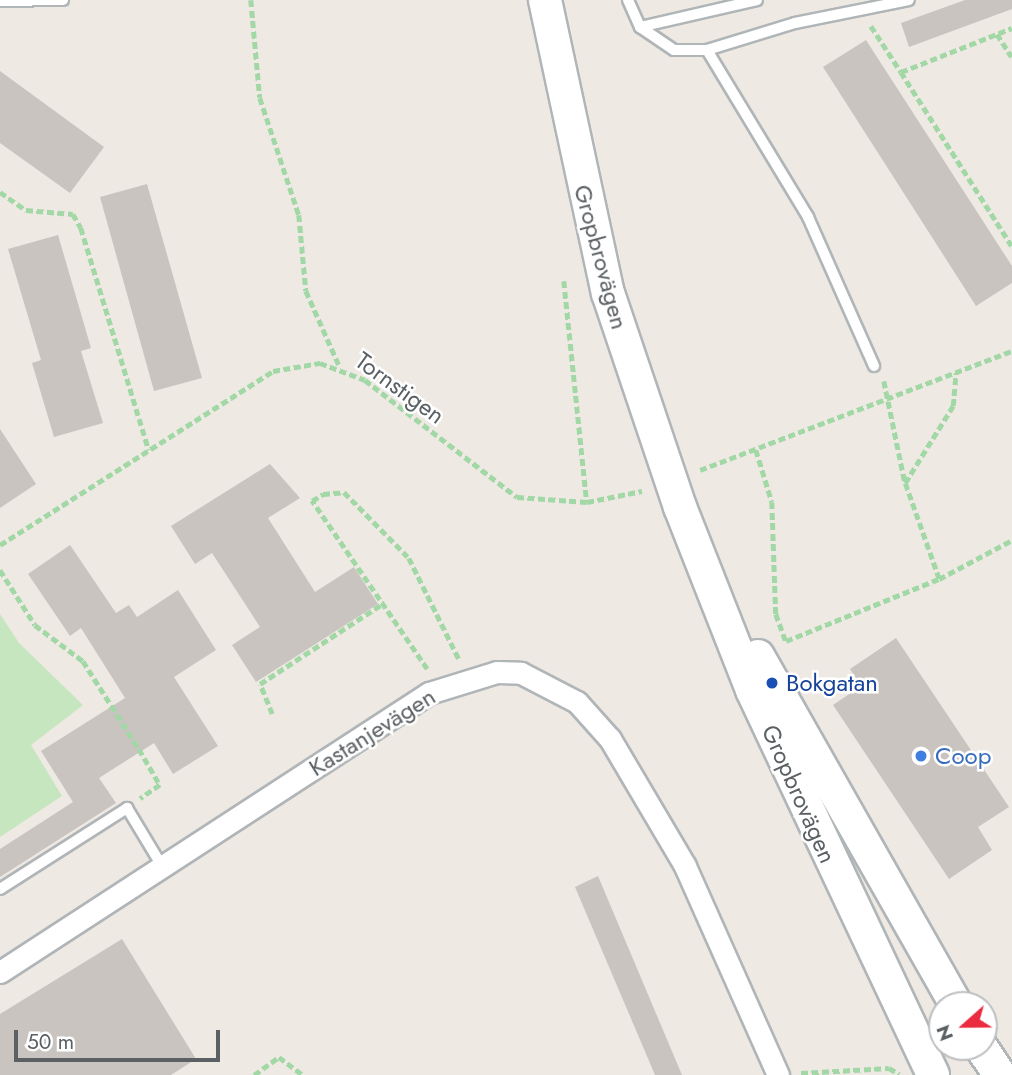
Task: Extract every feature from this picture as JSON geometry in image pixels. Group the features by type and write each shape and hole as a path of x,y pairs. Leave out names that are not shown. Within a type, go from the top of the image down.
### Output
{"street":[{"name":"Gropbrovägen","path":"545,0 607,293 680,507 752,690 933,1075"},
{"name":"Gropbrovägen","path":"680,507 948,991"},
{"name":"Kastanjevägen","path":"0,972 440,689 470,678 521,673 548,682 610,739 685,866 778,1075"}],"lane":[{"path":"0,1 26,5 63,0"},
{"path":"628,0 640,27 674,50 707,50 795,23 862,12 909,0"},
{"path":"640,27 757,0"},
{"path":"707,50 808,217 874,366"},
{"path":"0,889 127,808 162,866"}],"path":[{"path":"251,0 260,98 299,215 306,291 339,365"},
{"path":"862,12 1012,246"},
{"path":"901,72 1012,29"},
{"path":"997,34 1012,57"},
{"path":"0,192 26,210 73,214 81,228 149,450"},
{"path":"564,281 587,502"},
{"path":"700,470 1012,351"},
{"name":"Tornstigen","path":"0,545 273,371 339,365 387,395 495,485 539,501 587,502 642,491"},
{"path":"874,366 889,399 905,483 939,579"},
{"path":"905,483 953,406 956,373"},
{"path":"756,450 772,502 776,614 786,641 784,649"},
{"path":"440,689 384,603 312,501 323,494 345,492 409,558 470,678"},
{"path":"786,641 939,579 1012,540"},
{"path":"0,570 35,625 83,661 160,785 127,808"},
{"path":"272,714 260,684 384,603"},
{"path":"254,1075 279,1057 303,1075"},
{"path":"797,1075 888,1068 900,1075"}],"green space":[{"path":"0,614 19,643 83,705 31,745 62,796 0,837"}],"building":[{"path":"965,0 1012,0 1012,9 909,47 901,23"},
{"path":"866,40 1012,266 1012,283 976,306 823,67"},
{"path":"0,71 104,147 70,193 0,143"},
{"path":"147,184 202,378 154,391 100,197"},
{"path":"58,235 91,348 81,351 103,423 54,437 32,363 41,360 8,249"},
{"path":"0,429 36,484 0,508"},
{"path":"270,464 300,498 268,518 315,592 354,567 378,604 256,682 232,645 260,627 212,553 195,564 171,526"},
{"path":"70,545 116,613 129,605 137,617 178,590 216,650 174,677 218,746 173,774 154,743 99,778 116,803 0,877 0,849 73,802 41,751 125,698 81,628 70,636 28,574"},
{"name":"Coop","path":"896,638 1009,807 978,827 992,850 949,879 833,705 861,686 850,669"},
{"path":"598,876 682,1075 655,1075 575,887"},
{"path":"122,939 196,1059 171,1075 0,1075 0,1014"}],"place":[{"name":"Bokgatan","path":"772,683"},
{"name":"Coop","path":"921,756"}]}
